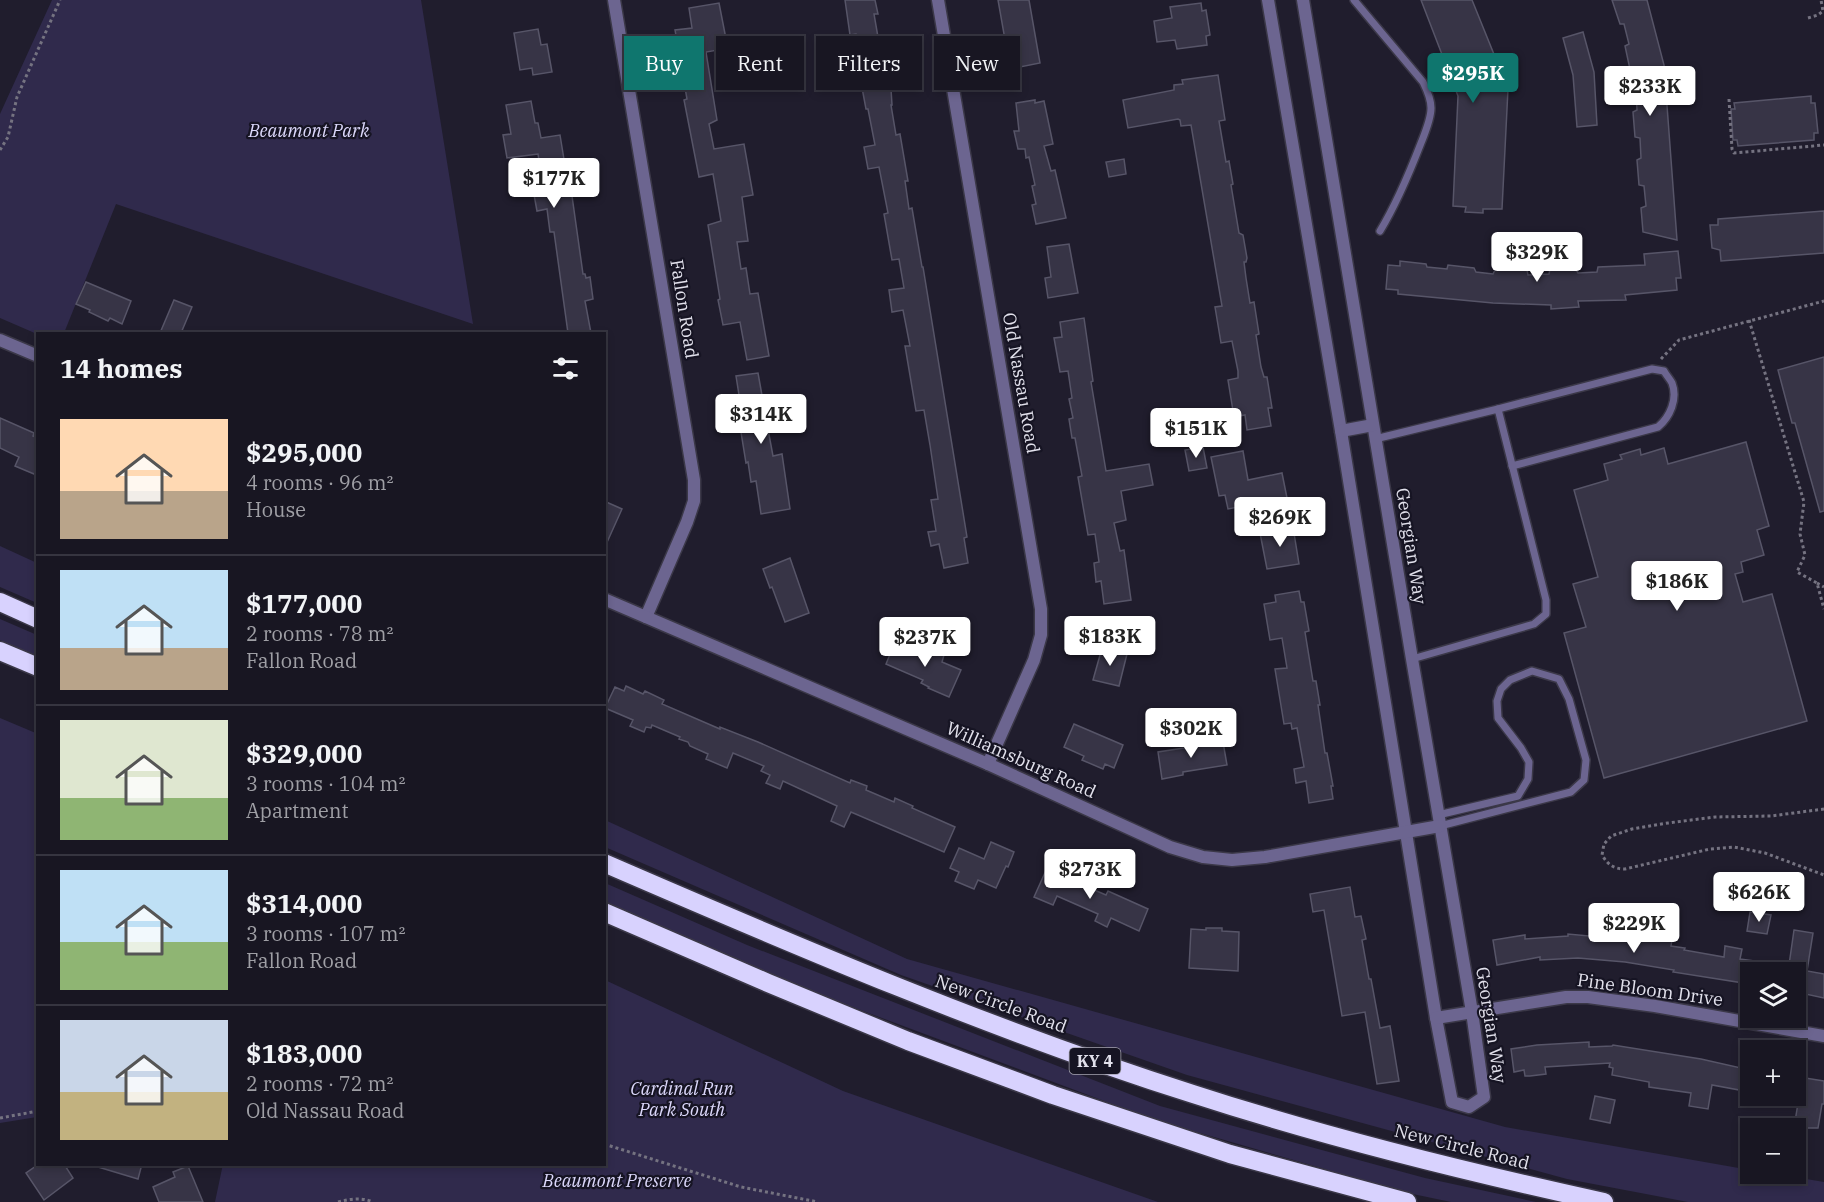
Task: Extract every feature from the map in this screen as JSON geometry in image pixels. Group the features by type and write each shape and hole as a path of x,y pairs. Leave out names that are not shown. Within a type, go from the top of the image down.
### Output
{"highway":[{"path":"0,602 36,618"},
{"path":"0,651 36,667"},
{"name":"New Circle Road","path":"606,864 799,948 929,1000 1060,1049 1194,1095 1400,1154 1604,1202"},
{"name":"KY 4","path":"606,913 908,1041 1053,1095 1230,1154 1407,1202"}],"street":[{"name":"Fallon Road","path":"614,0 694,480 694,501 687,522 646,617"},
{"name":"Old Nassau Road","path":"938,0 1041,609 1041,635 1034,660 988,764"},
{"name":"Georgian Way","path":"1268,0 1341,431 1436,1018 1452,1102 1469,1107 1484,1097 1472,1012 1303,0"},
{"path":"0,340 36,355"},
{"path":"1341,431 1373,424"},
{"name":"Williamsburg Road","path":"606,600 988,764 1170,847 1203,857 1232,860 1265,857 1407,832 1439,820"},
{"name":"Pine Bloom Drive","path":"1436,1018 1566,997 1588,997 1655,1006 1824,1036"}],"lane":[{"path":"1354,0 1423,82 1428,90 1431,106 1424,135 1407,177 1380,231"},
{"path":"1375,439 1652,369 1664,371 1672,385 1673,406 1667,419 1658,427 1512,466"},
{"path":"1412,659 1534,624 1546,614 1546,600 1498,409"},
{"path":"1533,671 1559,679 1569,699 1586,760 1584,780 1571,792 1439,820 1518,796 1527,779 1529,762 1498,718 1497,701 1500,689 1510,680 1533,671"}],"path":[{"path":"0,150 8,137 17,98 60,0"},
{"path":"1808,18 1823,11 1821,0"},
{"path":"1729,99 1734,153 1824,145"},
{"path":"1652,369 1679,340 1824,301"},
{"path":"1749,320 1804,502 1800,534 1805,555 1797,572 1824,587"},
{"path":"1816,583 1824,609"},
{"path":"1824,809 1771,816 1715,817 1632,829 1611,836 1604,844 1602,855 1616,869 1625,869 1710,849 1734,847 1765,853 1824,876"},
{"path":"0,1118 36,1111"},
{"path":"606,1145 741,1187 818,1202"},
{"path":"338,1202 364,1198 373,1202"}],"green space":[{"name":"Beaumont Park","path":"52,0 421,0 473,324 116,204 64,332 36,334 0,318 0,114"},
{"path":"0,546 36,563 36,603 0,587"},
{"path":"0,619 36,635 36,656 0,640"},
{"path":"0,718 36,733 36,1117 0,1123"},
{"path":"606,820 907,959 1505,1127 1740,1168 1740,1184 1806,1184 1806,1179 1824,1182 1824,1202 1688,1202 1567,1179 1187,1075 901,975 606,847"},
{"path":"606,883 747,945 1160,1106 1425,1178 1536,1202 1451,1202 1408,1193 1155,1120 839,1002 606,903"},
{"name":"Cardinal Run Park South","path":"606,980 843,1091 1158,1202 215,1202 223,1166 606,1166"}],"building":[{"path":"845,0 875,0 878,14 874,14 878,36 850,35"},
{"path":"998,0 1029,0 1040,63 1020,67 1020,36 1004,36"},
{"path":"1421,0 1472,0 1508,89 1502,209 1483,209 1483,213 1465,212 1466,207 1453,206 1458,96"},
{"path":"1612,0 1647,0 1664,65 1677,240 1643,232 1641,208 1646,206 1644,186 1639,185 1637,160 1641,158 1640,138 1635,137 1633,112 1637,110 1636,90 1631,89 1631,74 1625,46 1629,44 1624,24 1620,24"},
{"path":"719,3 725,36 716,36 716,50 706,52 717,120 709,124 714,149 744,144 753,195 742,197 748,241 737,242 741,269 746,268 750,294 758,293 769,356 747,360 740,322 723,325 708,225 721,221 713,174 699,177 684,100 687,99 685,90 704,90 704,36 676,36 675,30 692,28 689,8"},
{"path":"1201,3 1202,11 1206,10 1210,35 1206,36 1207,45 1177,49 1175,40 1157,42 1154,21 1172,18 1170,7"},
{"path":"538,29 541,45 547,44 552,72 533,75 532,68 520,70 514,33"},
{"path":"1583,32 1594,72 1597,125 1577,127 1573,75 1563,38"},
{"path":"1218,75 1225,120 1219,121 1226,162 1229,161 1239,233 1243,235 1247,258 1244,262 1246,278 1250,303 1254,302 1261,367 1264,377 1267,377 1272,408 1268,408 1271,426 1247,430 1245,415 1234,417 1228,380 1238,378 1238,371 1232,341 1221,343 1215,307 1222,306 1191,125 1181,126 1178,119 1128,128 1123,100 1174,90 1174,85 1183,84 1182,80"},
{"path":"862,90 891,90 896,135 900,134 908,181 905,181 909,209 912,208 923,267 967,537 964,538 968,563 944,568 939,544 931,546 928,532 936,531 931,500 938,499 924,410 916,411 905,346 910,346 903,310 892,312 889,290 904,288 899,259 892,260 884,214 888,213 879,167 868,169 864,147 875,145 868,109 866,109"},
{"path":"1811,96 1811,103 1815,103 1818,133 1814,133 1814,140 1738,146 1737,140 1733,140 1731,109 1735,109 1734,103"},
{"path":"1035,100 1035,103 1044,101 1053,144 1044,146 1051,171 1055,170 1066,218 1036,224 1032,205 1036,204 1032,186 1035,185 1029,157 1026,158 1025,149 1018,149 1014,131 1019,131 1016,103"},
{"path":"531,101 535,123 538,123 541,138 560,135 570,196 572,196 583,274 586,278 590,277 593,299 585,301 591,332 568,332 554,232 550,232 547,209 537,211 533,189 543,187 538,154 507,158 503,135 511,134 506,105"},
{"path":"1124,159 1126,174 1109,177 1106,162"},
{"path":"1824,211 1824,253 1721,261 1720,250 1712,248 1710,225 1718,225 1718,219"},
{"path":"1069,244 1078,293 1048,298 1045,278 1051,277 1047,247"},
{"path":"1678,251 1681,278 1676,278 1677,290 1625,295 1626,300 1578,301 1579,307 1551,309 1551,305 1493,303 1398,294 1398,290 1386,289 1388,265 1400,266 1400,261 1447,269 1448,265 1474,268 1476,272 1493,274 1495,270 1527,270 1528,275 1549,274 1550,269 1575,268 1578,273 1597,272 1598,267 1645,265 1644,254"},
{"path":"86,282 131,301 122,324 110,318 108,321 76,304"},
{"path":"174,300 192,307 181,332 160,332"},
{"path":"1084,318 1093,381 1091,382 1106,471 1149,464 1153,485 1121,491 1126,520 1114,523 1120,551 1124,550 1131,600 1104,604 1101,581 1096,582 1094,563 1099,562 1095,534 1088,535 1078,477 1082,476 1069,419 1073,418 1069,399 1072,398 1068,371 1060,372 1054,338 1062,337 1060,322"},
{"path":"1824,357 1824,511 1820,512 1778,370"},
{"path":"758,373 763,401 773,399 777,423 767,424 773,456 782,454 790,509 761,514 756,481 751,482 748,462 746,463 735,395 739,395 736,376"},
{"path":"0,418 34,433 36,470 34,474 15,466 19,457 0,448"},
{"path":"1746,442 1769,526 1757,530 1764,555 1741,562 1743,572 1735,574 1743,602 1772,594 1807,721 1604,778 1564,633 1586,627 1573,584 1598,577 1574,490 1608,480 1604,464 1622,459 1620,455 1640,449 1641,455 1664,448 1668,464"},
{"path":"1203,447 1207,468 1189,471 1185,450"},
{"path":"1243,451 1248,480 1282,473 1287,498 1228,509 1225,495 1219,496 1211,457"},
{"path":"606,502 622,509 606,545"},
{"path":"1293,527 1299,564 1267,569 1260,533"},
{"path":"790,558 809,613 785,622 763,569"},
{"path":"1299,591 1301,602 1304,602 1309,631 1305,632 1313,681 1316,681 1325,753 1327,753 1333,786 1331,786 1333,799 1309,803 1306,781 1296,783 1294,769 1304,767 1297,728 1292,729 1291,723 1284,724 1275,669 1287,668 1282,638 1270,640 1264,604 1276,602 1275,595"},
{"path":"895,642 925,655 928,648 944,655 942,662 961,670 949,697 928,688 921,683 923,680 886,664"},
{"path":"1102,648 1127,654 1119,686 1093,680"},
{"path":"626,686 643,694 645,691 664,700 662,704 720,729 720,727 758,742 850,783 851,780 867,786 866,790 894,802 895,798 955,827 944,852 851,812 844,827 831,821 837,806 783,781 780,789 766,783 770,775 761,771 764,766 733,753 727,768 706,759 708,754 690,746 688,742 679,739 680,737 652,725 651,728 646,727 644,732 630,726 633,720 606,708 615,687 624,691"},
{"path":"1074,724 1123,745 1114,768 1105,764 1103,769 1082,760 1084,756 1064,747"},
{"path":"1223,742 1227,765 1183,772 1183,775 1162,779 1158,752"},
{"path":"991,842 1014,852 996,888 978,880 974,889 955,881 959,872 950,868 959,848 984,859"},
{"path":"1048,866 1073,876 1071,880 1106,895 1108,891 1148,909 1139,931 1111,918 1107,927 1095,921 1098,914 1057,896 1053,905 1034,897"},
{"path":"1350,887 1355,917 1361,916 1366,939 1362,940 1380,1028 1390,1026 1399,1081 1377,1084 1365,1012 1342,1016 1324,910 1313,912 1310,894"},
{"path":"1750,912 1771,915 1767,934 1747,931"},
{"path":"1662,914 1676,916 1671,946 1724,957 1725,946 1742,949 1740,959 1762,962 1740,962 1740,982 1625,962 1578,958 1540,960 1540,957 1497,965 1493,940 1525,935 1525,939 1568,936 1568,934 1643,941 1644,934 1658,936"},
{"path":"1206,928 1222,928 1222,931 1239,932 1238,971 1189,968 1191,929 1206,930"},
{"path":"1794,930 1813,933 1807,971 1824,974 1824,998 1806,994 1806,962 1789,962"},
{"path":"1589,1042 1589,1047 1613,1045 1701,1059 1740,1068 1740,1090 1712,1085 1708,1109 1689,1106 1691,1093 1649,1087 1649,1082 1612,1075 1613,1068 1609,1067 1610,1063 1545,1067 1546,1074 1530,1076 1525,1076 1524,1070 1514,1072 1511,1049"},
{"path":"1806,1078 1824,1081 1824,1104 1822,1104 1818,1128 1806,1128 1806,1118 1796,1118 1798,1106 1806,1106"},
{"path":"1595,1096 1615,1100 1610,1123 1590,1119"},
{"path":"36,1166 65,1166 73,1178 44,1200 26,1173"},
{"path":"98,1166 141,1166 138,1179"},
{"path":"188,1166 203,1202 159,1202 153,1187 175,1177 173,1172"}],"park label":[{"name":"Beaumont Preserve","path":"617,1181"}]}
